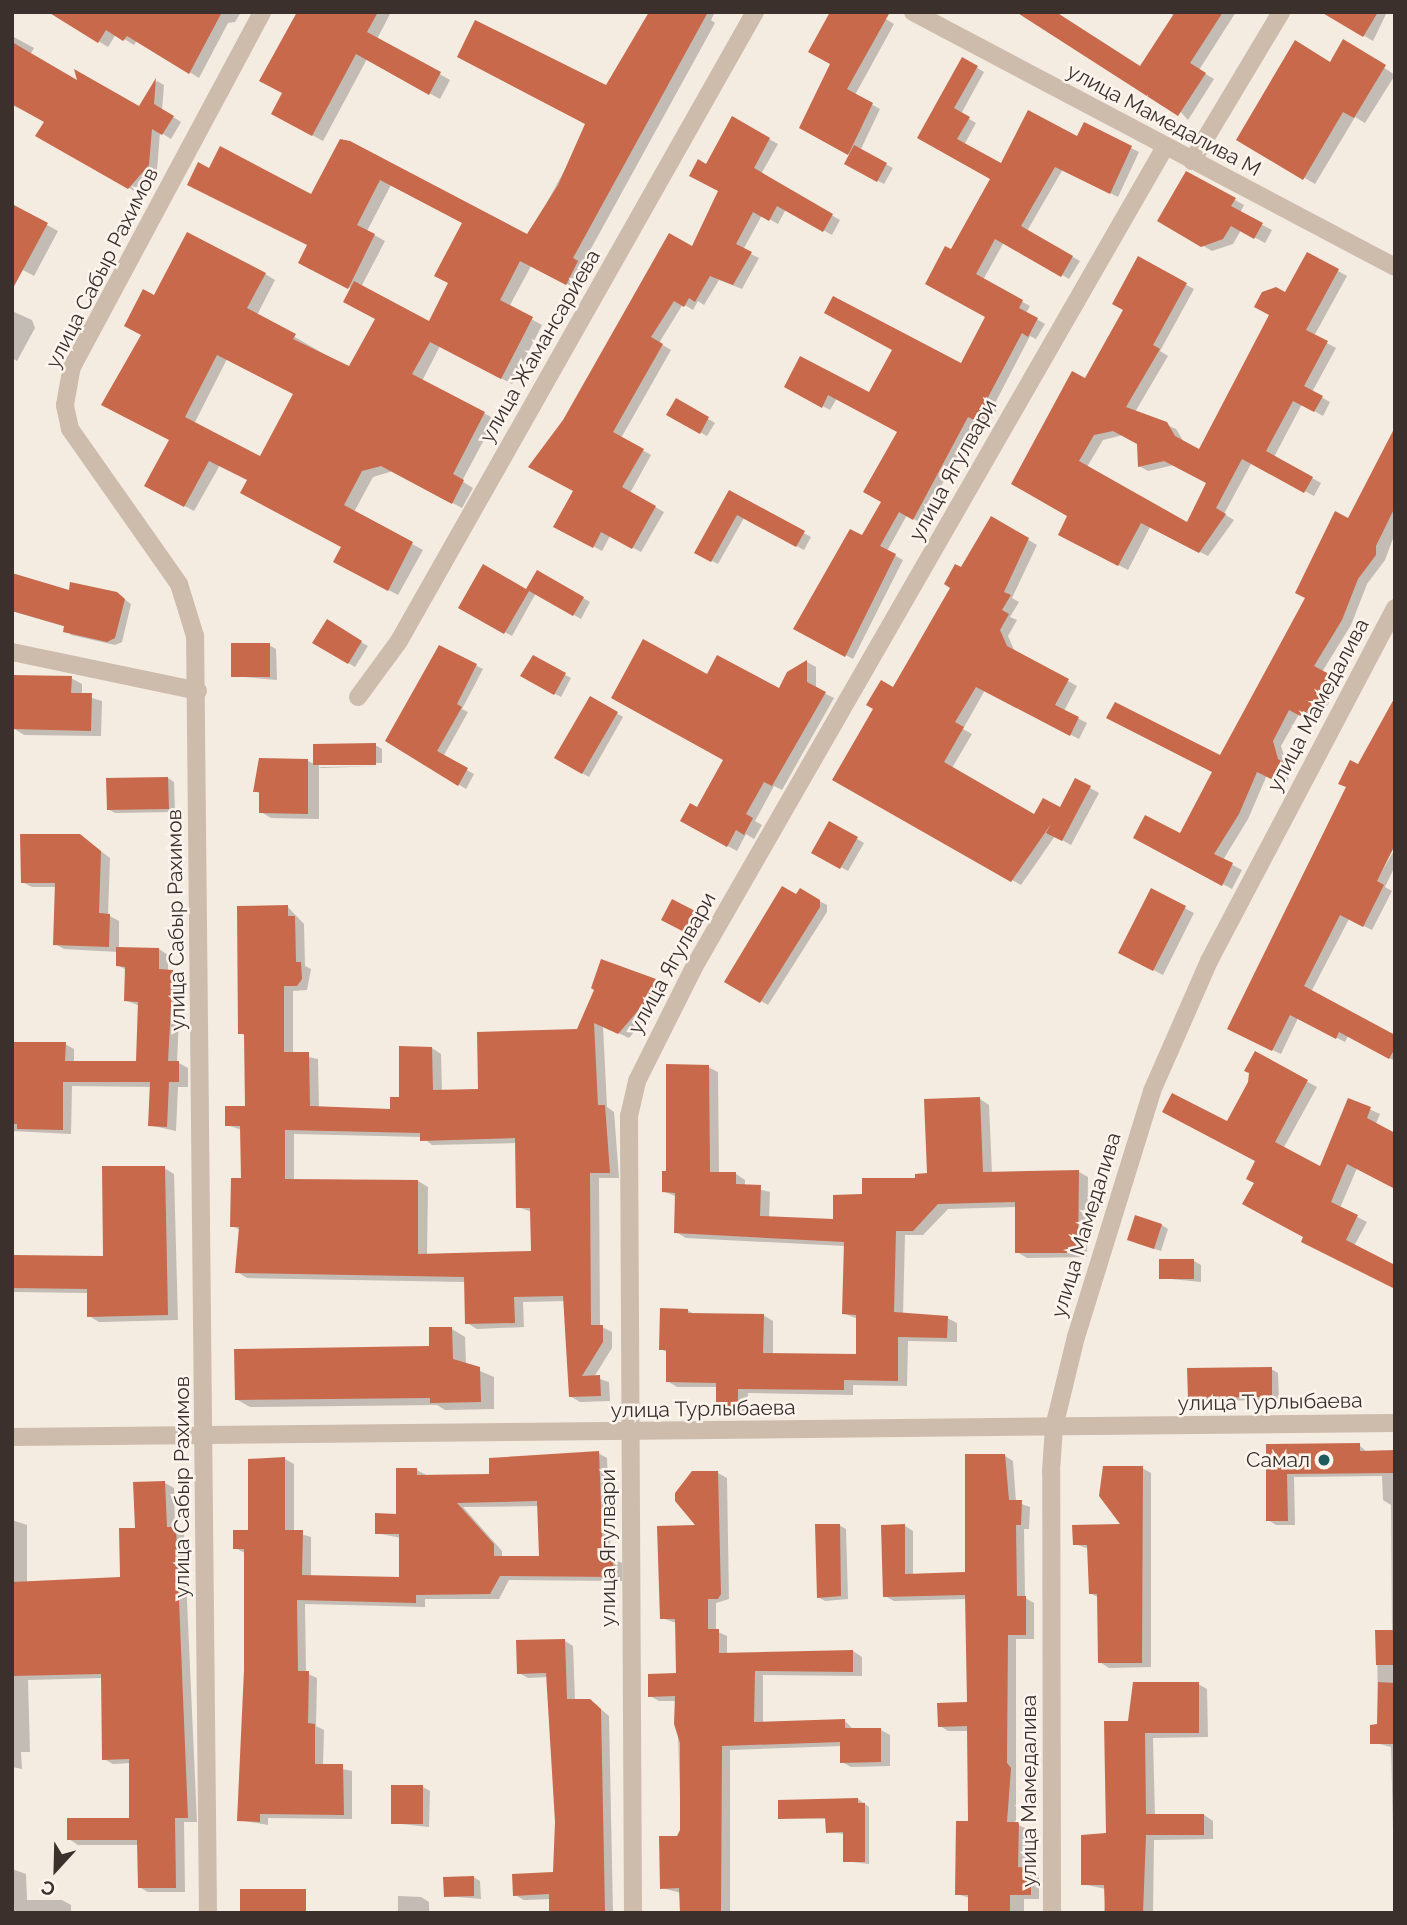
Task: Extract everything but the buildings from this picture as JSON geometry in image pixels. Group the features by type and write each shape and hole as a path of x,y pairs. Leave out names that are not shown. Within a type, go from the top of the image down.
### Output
{"street":[{"name":"улица Сабыр Рахимов","path":"208,1913 198,691 195,636 179,583 70,429 66,396 72,368 262,12"},
{"name":"улица Жамансариева","path":"358,697 399,641 755,12"},
{"name":"улица Мамедалива М","path":"913,12 1395,267"},
{"path":"1192,161 1281,12"},
{"name":"улица Ягулвари","path":"633,1913 629,1116 641,1071 694,967 1166,147"},
{"name":"улица Мамедалива","path":"1052,1913 1054,1427 1106,1229 1152,1091 1209,961 1395,608"},
{"path":"12,652 198,691"},
{"name":"улица Турлыбаева","path":"12,1437 631,1433 1395,1423"}],"place":[{"name":"Самал","path":"1324,1460"}]}
